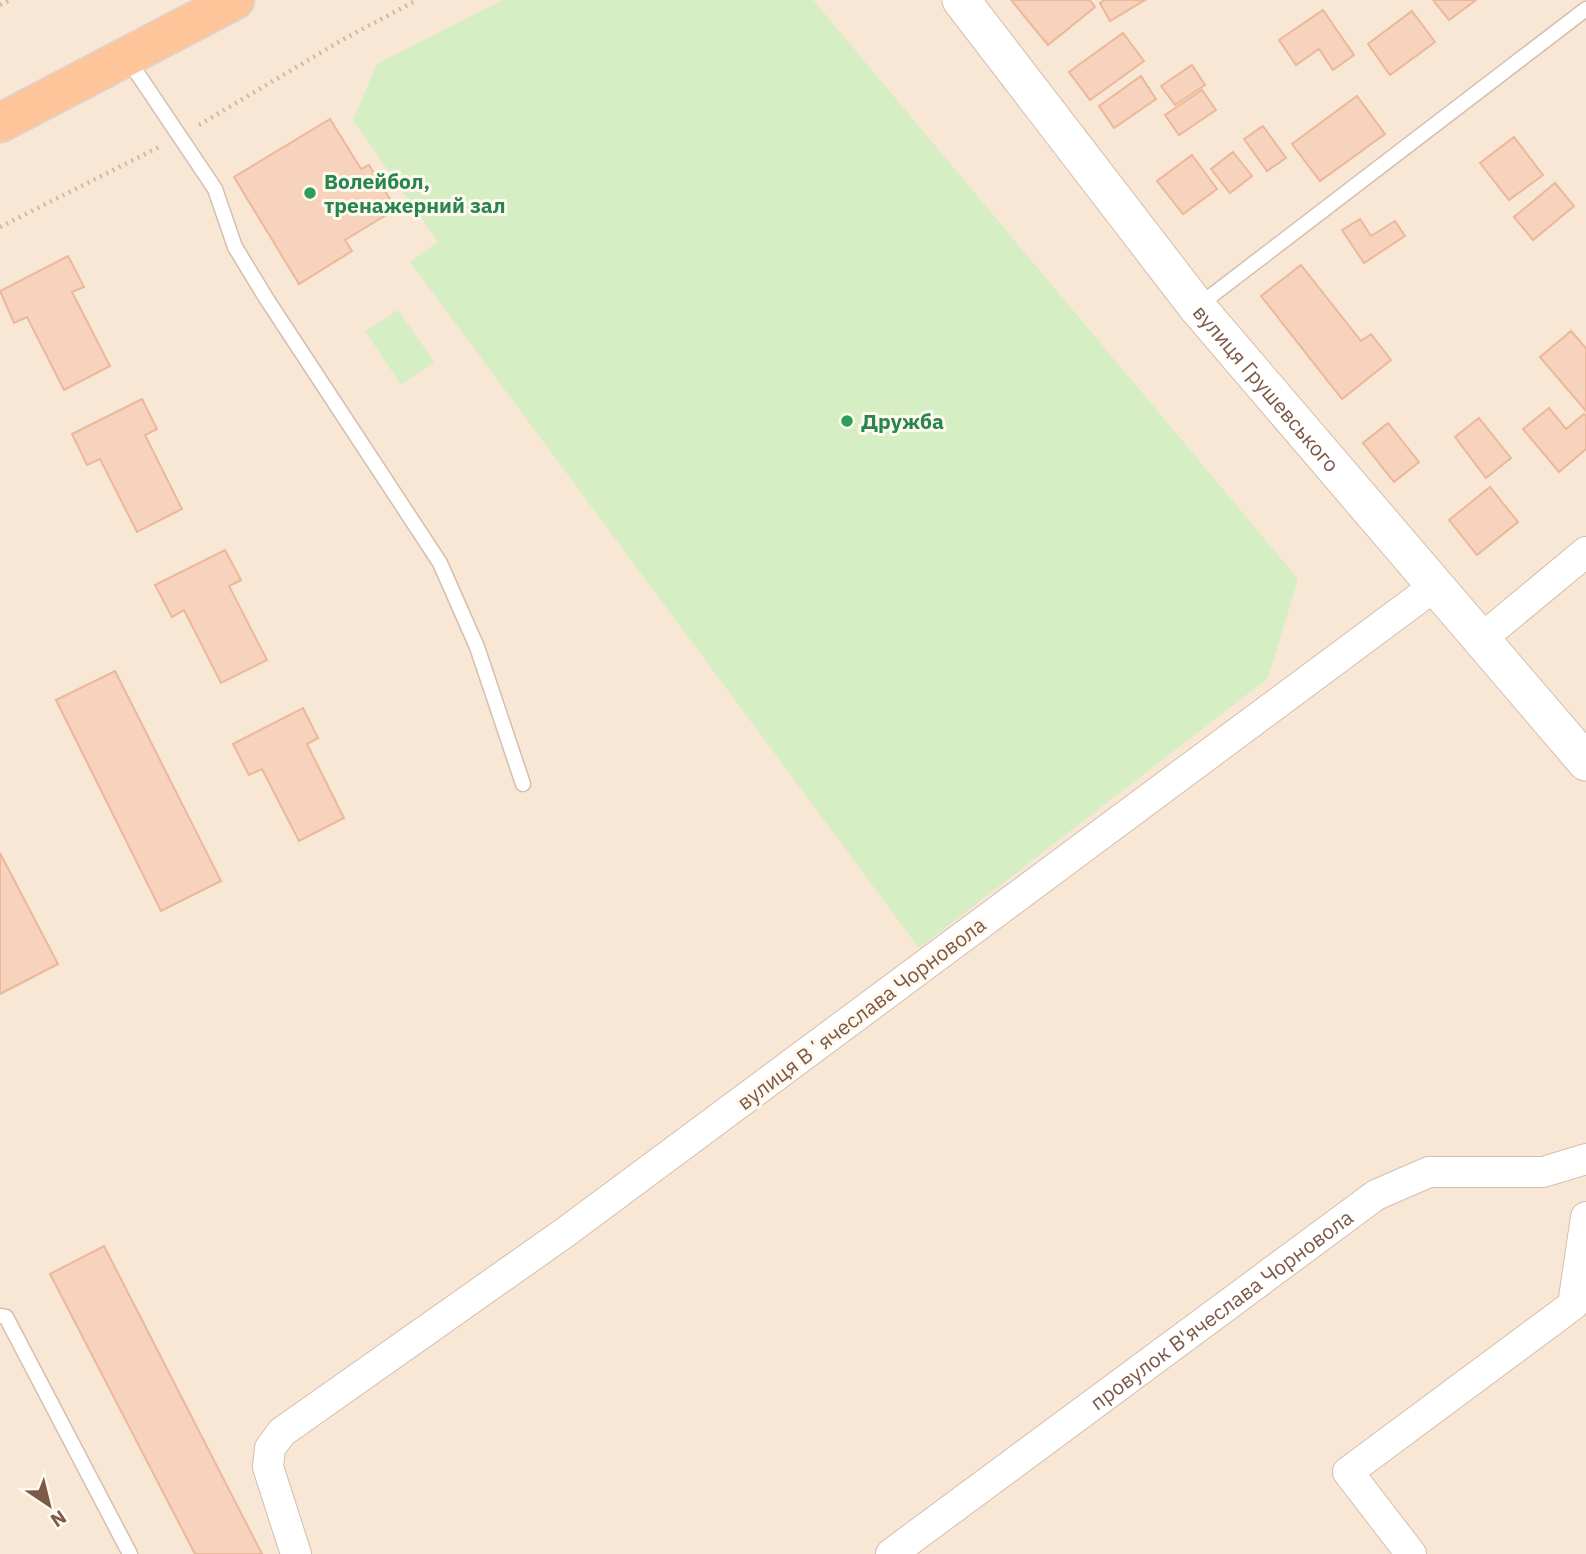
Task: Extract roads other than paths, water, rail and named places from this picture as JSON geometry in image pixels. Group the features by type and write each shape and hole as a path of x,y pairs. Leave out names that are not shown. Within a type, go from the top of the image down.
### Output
{"highway":[{"path":"0,123 235,0"}],"street":[{"name":"вулиця Грушевського","path":"961,0 1197,306 1586,762"},
{"path":"1481,639 1586,552"},
{"name":"вулиця Вʼячеслава Чорновола","path":"296,1554 268,1467 270,1448 282,1432 568,1231 1434,586"},
{"name":"провулок В'ячеслава Чорновола","path":"891,1554 1376,1195 1429,1172 1543,1172 1586,1158"},
{"path":"1411,1554 1348,1472 1573,1305 1586,1217"}],"lane":[{"path":"1197,306 1586,9"},
{"path":"126,57 215,188 235,247 247,267 440,563 477,647 523,784"},
{"path":"0,1316 6,1317 130,1554"}],"place":[{"name":"Волейбол, тренажерний зал","path":"310,193"},
{"name":"Дружба","path":"847,421"}]}
